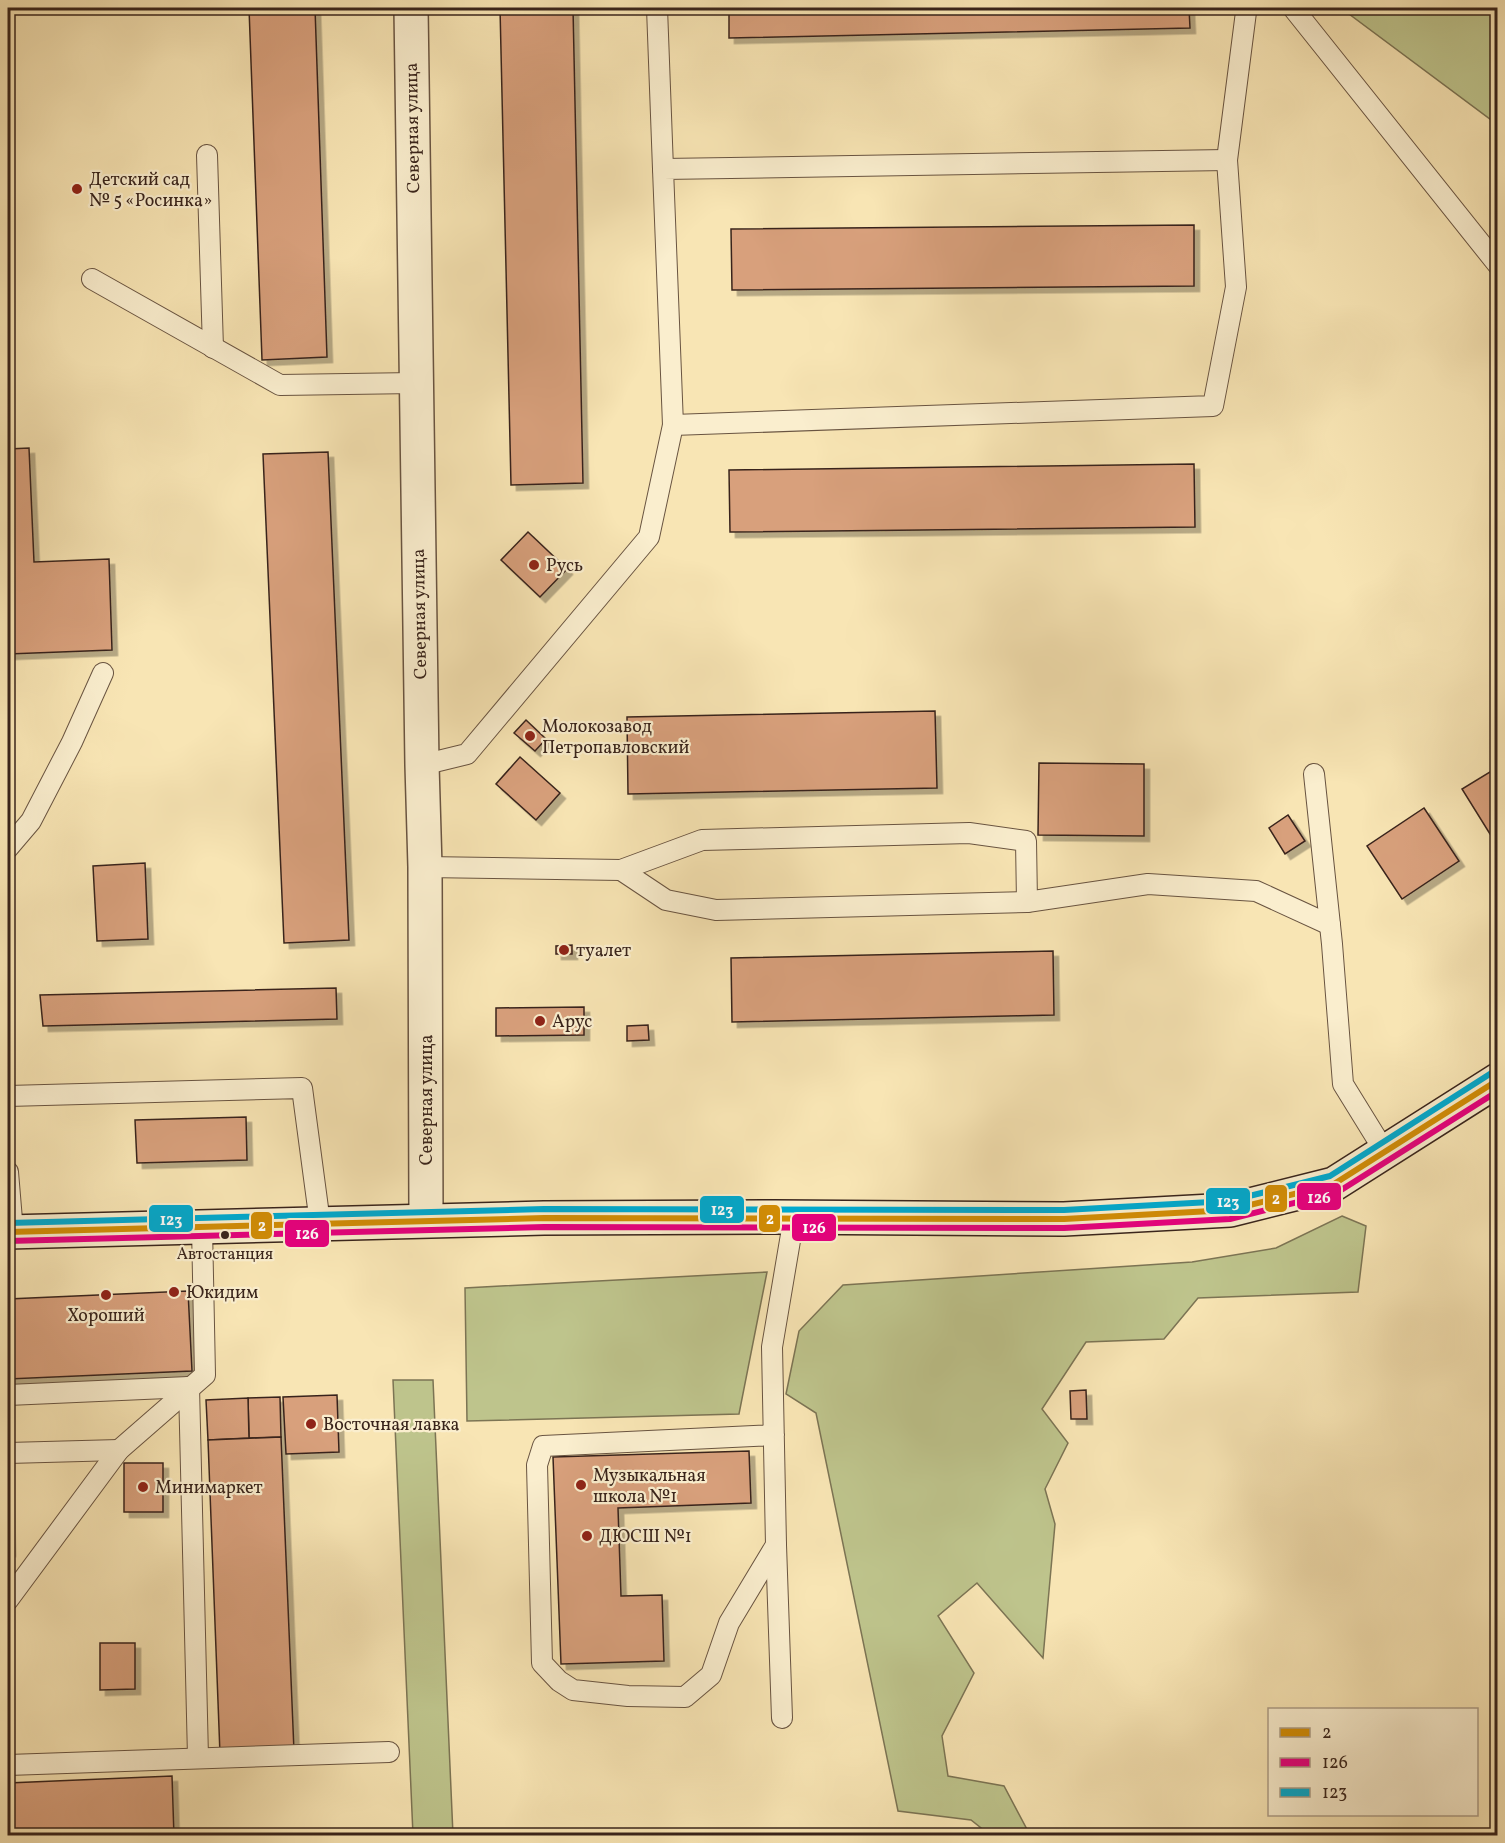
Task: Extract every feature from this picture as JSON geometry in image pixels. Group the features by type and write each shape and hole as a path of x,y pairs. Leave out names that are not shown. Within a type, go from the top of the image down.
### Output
{"main road":[{"name":"Северная улица","path":"411,8 425,867 426,1220"},
{"path":"10,1232 426,1220 794,1217 1064,1219 1230,1210 1334,1184 1497,1080"}],"lane":[{"path":"422,765 467,753 649,537 673,425 657,8"},
{"path":"673,425 1213,406 1236,287 1227,160 1248,8"},
{"path":"1293,8 1497,265"},
{"path":"207,154 213,348"},
{"path":"663,169 1227,160"},
{"path":"92,279 280,385 416,383"},
{"path":"8,848 31,821 72,742 103,673"},
{"path":"1314,774 1330,925 1343,1084 1385,1152"},
{"path":"425,867 621,870 702,840 969,833 1026,841 1027,902"},
{"path":"621,870 666,900 716,910 1027,902 1148,884 1256,891 1330,925"},
{"path":"8,1096 302,1088 320,1223"},
{"path":"8,1172 10,1232"},
{"path":"782,1718 772,1347 794,1217"},
{"path":"8,1600 119,1450 205,1375 202,1227"},
{"path":"8,1395 189,1387"},
{"path":"189,1387 198,1757"},
{"path":"774,1435 543,1446 537,1465 542,1664 559,1681 573,1690 628,1696 685,1697 711,1675 729,1623 776,1545"},
{"path":"8,1453 119,1450"},
{"path":"8,1765 389,1752"}],"green space":[{"path":"1341,8 1497,8 1497,123 1490,119"},
{"path":"1342,1216 1366,1226 1358,1292 1198,1298 1164,1339 1086,1342 1042,1409 1068,1443 1045,1489 1055,1524 1043,1658 977,1583 938,1616 974,1673 942,1736 948,1776 1004,1786 1030,1835 990,1835 971,1820 898,1811 816,1413 786,1394 799,1331 843,1285 1192,1262 1276,1248"},
{"path":"767,1272 739,1414 467,1421 465,1288"},
{"path":"393,1380 433,1380 453,1835 413,1835"}],"building":[{"path":"249,8 315,8 327,357 262,360"},
{"path":"500,8 573,8 583,483 511,485"},
{"path":"729,8 1189,8 1190,28 729,38"},
{"path":"1194,225 1194,286 732,290 731,229"},
{"path":"29,448 34,562 109,559 112,650 8,654 8,449"},
{"path":"328,452 349,940 284,943 263,454"},
{"path":"1194,464 1195,527 730,532 729,470"},
{"name":"Русь","path":"528,532 567,569 540,597 501,560"},
{"path":"935,711 937,788 628,794 627,717"},
{"name":"Молокозавод Петропавловский","path":"526,720 546,739 535,751 514,733"},
{"path":"520,757 560,793 536,820 496,784"},
{"path":"1039,763 1144,764 1144,836 1038,835"},
{"path":"1498,767 1498,830 1490,834 1462,789"},
{"path":"1424,808 1459,861 1402,899 1367,846"},
{"path":"1288,815 1305,841 1285,854 1269,828"},
{"path":"145,863 148,939 97,941 93,866"},
{"name":"туалет","path":"572,945 572,954 556,954 556,946"},
{"path":"1053,951 1054,1015 732,1022 731,958"},
{"path":"336,988 337,1019 43,1026 40,995"},
{"name":"Арус","path":"584,1007 584,1035 496,1036 496,1008"},
{"path":"648,1025 649,1040 627,1041 627,1026"},
{"path":"246,1117 247,1160 137,1163 135,1120"},
{"path":"188,1291 192,1371 8,1379 8,1299"},
{"path":"1086,1390 1087,1419 1071,1419 1070,1391"},
{"name":"Восточная лавка","path":"337,1395 339,1452 286,1454 283,1397"},
{"path":"280,1397 281,1437 249,1438 248,1398"},
{"path":"248,1398 249,1438 208,1440 206,1400"},
{"path":"281,1437 294,1751 220,1754 208,1440"},
{"name":"ДЮСШ №1","path":"749,1451 751,1503 618,1508 621,1596 662,1595 664,1661 561,1664 553,1457"},
{"name":"Минимаркет","path":"124,1463 163,1463 163,1512 124,1512"},
{"path":"8,1485 10,1551 8,1551"},
{"path":"100,1643 135,1643 135,1689 100,1690"},
{"path":"172,1776 174,1836 8,1836 8,1783"}],"transit line":[{"name":"123","path":"8,1223 544,1209 1064,1210 1229,1201 1330,1176 1493,1072"},
{"name":"2","path":"8,1232 544,1218 1064,1219 1230,1210 1334,1184 1498,1080"},
{"name":"126","path":"8,1241 544,1227 1064,1228 1230,1219 1338,1192 1498,1091"}],"place":[{"name":"Детский сад № 5 «Росинка»","path":"77,189"},
{"name":"Русь","path":"534,565"},
{"name":"Молокозавод Петропавловский","path":"530,736"},
{"name":"туалет","path":"564,950"},
{"name":"Арус","path":"540,1021"},
{"name":"Автостанция","path":"225,1235"},
{"name":"Юкидим","path":"174,1292"},
{"name":"Хороший","path":"106,1295"},
{"name":"Восточная лавка","path":"311,1424"},
{"name":"Музыкальная школа №1","path":"581,1485"},
{"name":"Минимаркет","path":"143,1487"},
{"name":"ДЮСШ №1","path":"587,1536"}]}
